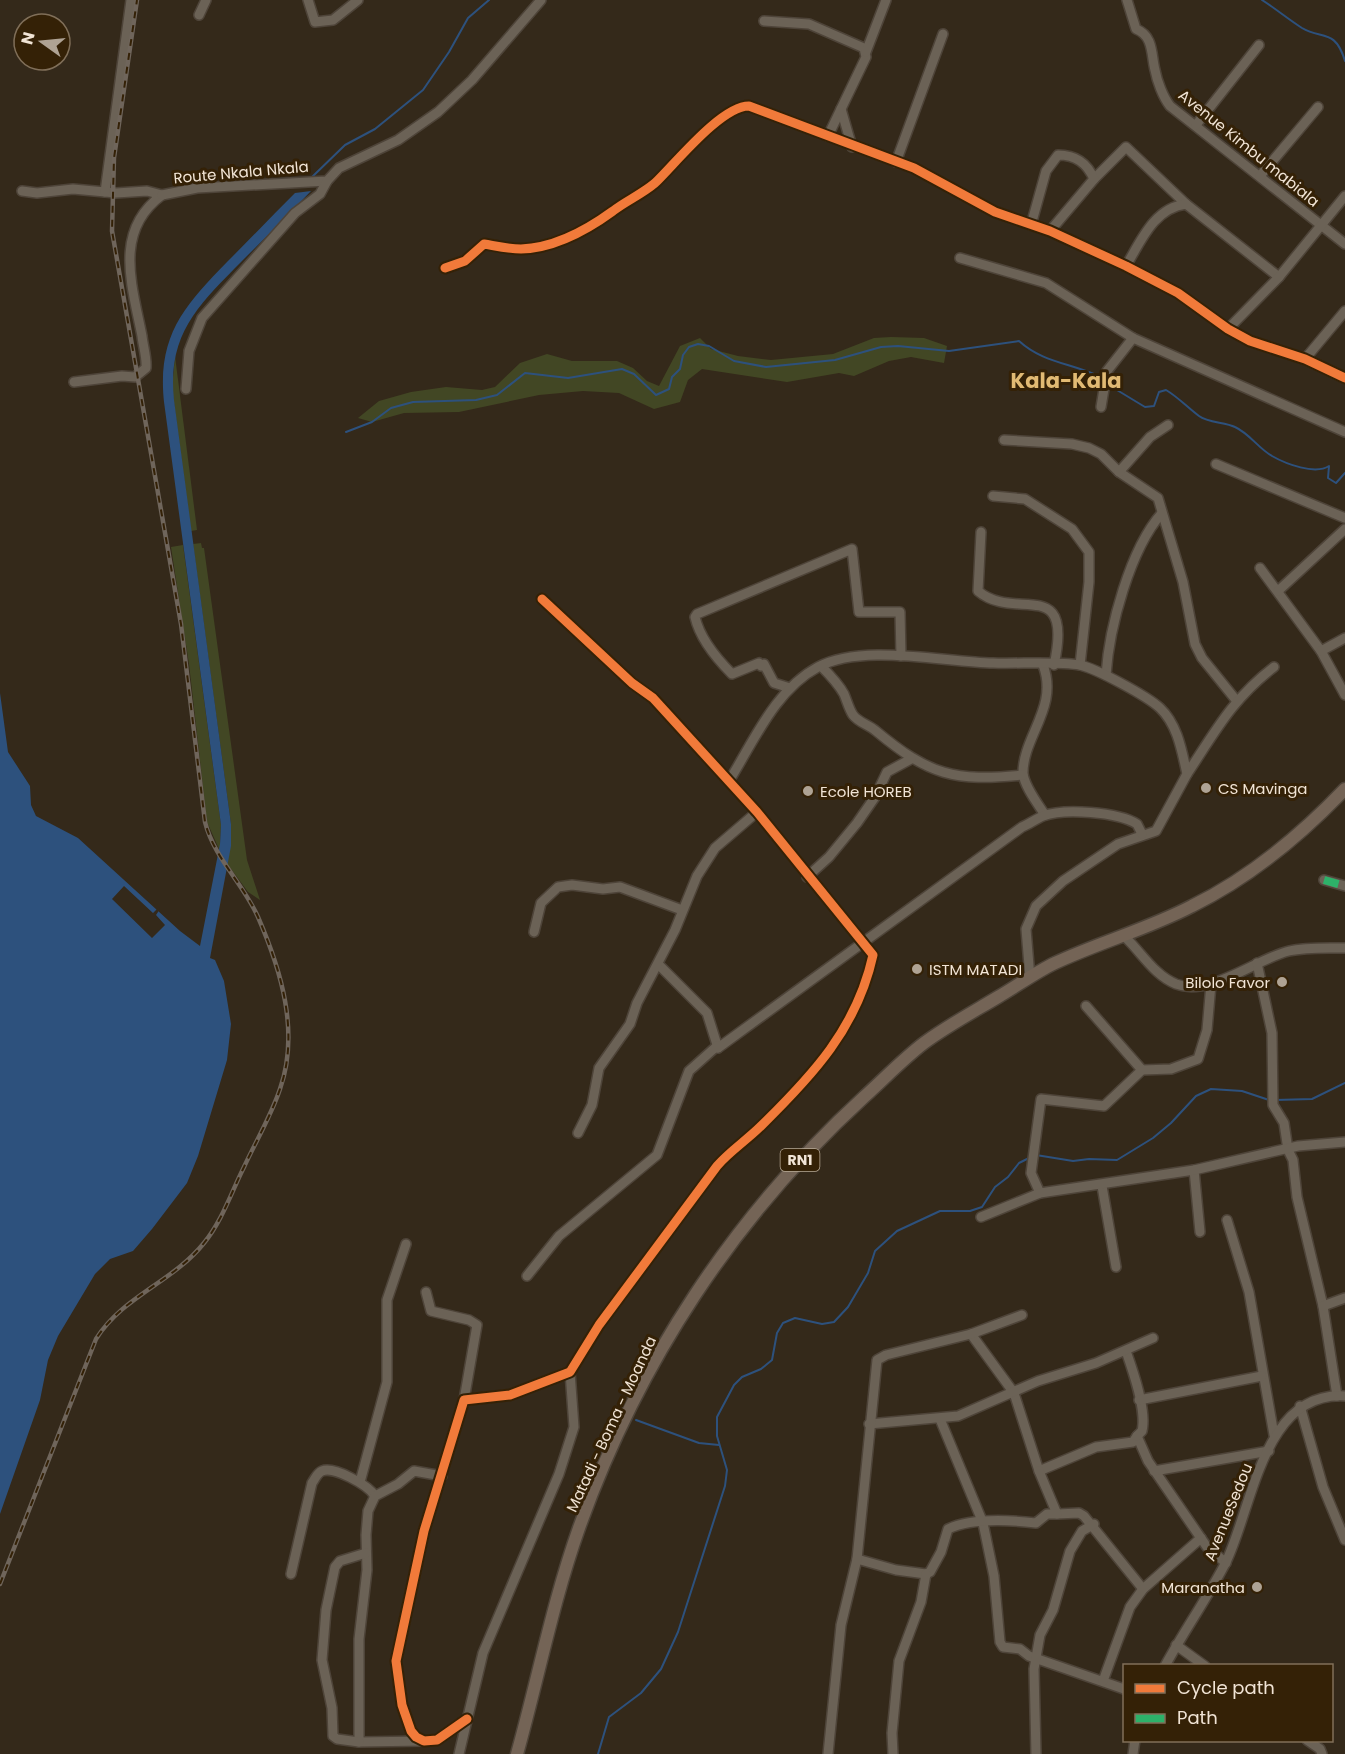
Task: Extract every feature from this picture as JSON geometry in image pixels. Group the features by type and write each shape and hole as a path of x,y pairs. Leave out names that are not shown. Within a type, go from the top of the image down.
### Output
{"highway":[{"name":"Matadi - Boma - Moanda","path":"517,1754 578,1531 594,1490 647,1377 703,1280 744,1223 792,1168 840,1119 923,1044 1054,963 1125,937 1195,905 1264,861 1292,840 1345,789"}],"street":[{"path":"105,192 131,0"},
{"path":"199,15 206,0"},
{"path":"308,0 315,22 333,20 358,0"},
{"name":"Route Nkala Nkala","path":"22,191 37,193 73,189 105,192 147,191 162,195 197,188 327,181 339,168 398,140 438,112 472,80 541,0"},
{"path":"828,136 866,52 886,0"},
{"name":"Avenue Kimbu mabiala","path":"1127,0 1136,29 1142,32 1150,43 1155,74 1166,100 1345,244"},
{"path":"764,21 809,24 858,45 866,52"},
{"path":"896,162 943,33"},
{"path":"1196,125 1259,45"},
{"path":"445,267 465,261 484,244 519,249 529,248 544,245 595,226 645,190 702,135 741,106 749,106 782,121 828,136 940,180 995,212 1050,231 1126,266 1178,293 1228,329 1268,348 1305,359 1345,378"},
{"path":"1260,176 1318,107"},
{"path":"841,108 852,147"},
{"path":"1050,231 1094,179 1126,147 1186,204 1280,277"},
{"path":"1031,225 1046,171 1058,155 1066,155 1084,163 1094,179"},
{"path":"186,389 189,351 196,328 209,308 296,213 320,194 327,181"},
{"path":"74,382 122,376 135,377 146,368 128,252 138,220 162,195"},
{"path":"1228,329 1280,277 1345,196"},
{"path":"1126,266 1154,220 1171,207 1186,204"},
{"path":"960,258 1046,283 1133,338 1345,432"},
{"path":"1305,359 1345,311"},
{"path":"1101,407 1107,371 1133,338"},
{"path":"1119,472 1150,437 1168,425"},
{"path":"1004,440 1072,444 1089,448 1101,454 1119,472 1158,498 1183,582 1195,644 1207,666 1236,700"},
{"path":"1216,464 1345,518"},
{"path":"993,496 1025,500 1072,529 1089,552 1089,582 1080,665"},
{"path":"1106,675 1113,621 1145,537 1162,513"},
{"path":"1278,591 1345,529"},
{"path":"981,532 978,591 987,599 1032,604 1053,615 1057,620 1060,640 1054,665"},
{"path":"790,688 774,683 764,664 761,666 759,663 732,674 723,667 695,620 697,614 852,549 859,612 900,612 901,656"},
{"path":"1260,568 1321,651 1345,695"},
{"path":"464,1400 510,1395 570,1372 611,1308 717,1166 735,1146 759,1128 831,1052 867,982 873,955 865,942 807,877 756,812 653,698 632,683 542,599"},
{"path":"1321,651 1345,638"},
{"path":"729,781 776,704 790,688 821,666 855,657 901,656 922,656 953,662 1080,665 1106,675 1159,706 1168,717 1177,734 1187,774"},
{"path":"1043,665 1049,679 1045,704 1026,758 1023,775 1045,815"},
{"path":"821,666 839,686 851,713 911,759 936,771 971,779 1023,775"},
{"path":"1030,978 1026,929 1035,906 1063,881 1118,844 1156,831 1161,826 1187,774 1236,700 1249,686 1274,668"},
{"path":"807,877 829,857 857,823 875,797 887,772 911,759"},
{"path":"578,1133 592,1105 600,1068 625,1033 637,1003 659,965 697,876 715,848 756,812"},
{"path":"527,1276 565,1230 651,1161 660,1146 689,1071 717,1046 718,1048 1022,828 1045,815 1096,812 1117,815 1137,824 1142,834"},
{"path":"1324,880 1345,886"},
{"path":"534,932 541,903 558,887 572,885 603,889 620,887 682,910"},
{"path":"1125,937 1155,969 1175,983 1196,987 1211,984 1290,950 1345,948"},
{"path":"1257,963 1272,1033 1271,1095 1273,1106 1284,1123 1288,1150 1293,1160 1297,1197 1323,1306 1341,1396 1319,1398 1300,1406 1323,1486 1345,1540"},
{"path":"659,965 707,1013 718,1048"},
{"path":"1040,1193 1031,1173 1041,1099 1104,1106 1142,1070 1171,1069 1198,1059 1207,1030 1211,984"},
{"path":"1086,1006 1142,1070"},
{"path":"981,1217 1040,1193 1102,1186 1288,1150 1345,1142"},
{"path":"1194,1170 1200,1232"},
{"path":"1102,1186 1116,1267"},
{"path":"1227,1220 1249,1292 1274,1435"},
{"path":"360,1482 387,1382 387,1300 406,1244"},
{"path":"424,1741 411,1731 402,1706 397,1674 397,1647 424,1531 464,1400 477,1325 469,1320 430,1311 426,1292"},
{"path":"1323,1306 1345,1298"},
{"path":"828,1754 841,1625 857,1559 869,1424 880,1357 971,1334 1022,1315"},
{"path":"971,1334 1014,1393 1039,1471 1057,1514"},
{"path":"869,1424 958,1416 1038,1381 1126,1351 1153,1338"},
{"path":"1039,1471 1095,1448 1133,1442 1143,1428 1139,1400 1126,1351"},
{"path":"459,1754 483,1653 499,1620 569,1444 574,1414 570,1372"},
{"path":"1139,1400 1262,1376"},
{"name":"AvenueSedou","path":"1166,1664 1226,1563 1274,1435 1300,1406"},
{"path":"940,1419 983,1523 994,1576 1000,1642 1003,1647 1020,1649 1036,1658 1123,1688"},
{"path":"1137,1436 1154,1471 1201,1538 1226,1563"},
{"path":"1154,1471 1269,1451"},
{"path":"291,1574 312,1483 317,1475 322,1471 329,1471 360,1482 375,1496"},
{"path":"359,1742 359,1649 368,1511 375,1496 398,1484 414,1471 442,1476"},
{"path":"857,1559 896,1570 926,1574 930,1572 938,1558 948,1529 958,1524 998,1520 1036,1523 1047,1514 1079,1513 1094,1524 1143,1589"},
{"path":"1036,1754 1034,1683 1040,1635 1053,1610 1070,1551 1082,1531 1094,1524"},
{"path":"1103,1681 1127,1616 1143,1589 1201,1538"},
{"path":"366,1553 340,1561 335,1567 326,1610 322,1660 332,1708 333,1736 337,1739 372,1744 437,1740 467,1719"},
{"path":"893,1754 892,1732 899,1661 921,1602 926,1574"},
{"path":"1176,1645 1204,1664"},
{"path":"1309,1742 1320,1749 1322,1754"}],"green space":[{"path":"700,338 711,349 738,356 771,360 833,354 874,338 924,338 947,346 944,363 911,357 889,361 854,376 839,373 787,382 702,369 688,380 680,402 654,409 619,393 583,391 539,395 459,412 404,413 372,422 358,418 379,401 411,392 446,387 482,390 495,387 520,363 547,354 572,361 617,361 633,368 647,381 659,386 680,346"},
{"path":"175,356 197,530 191,531 172,388"},
{"path":"201,543 204,548 247,860 260,900 248,892 223,858 207,822 189,664 171,547 183,545 221,825 220,844 231,824 193,544"}],"water":[{"path":"311,191 226,277 200,307 181,338 173,377 174,400 231,824 231,846 210,958 215,960 224,981 231,1024 227,1060 198,1156 187,1183 133,1251 110,1259 95,1274 58,1336 48,1360 40,1400 0,1514 0,693 8,752 30,786 31,805 36,816 78,838 180,931 200,946 220,844 221,825 164,402 165,358 177,324 198,293 295,193"}],"pier":[{"path":"124,886 153,913 159,907 156,915 165,925 152,938 112,899"}],"waterway":[{"path":"311,178 345,145 375,129 423,90 449,52 468,18 489,0"},
{"path":"1262,0 1309,32 1332,39 1345,61"},
{"path":"346,432 372,422 391,408 413,402 476,400 497,395 525,373 568,378 622,369 634,374 656,395 669,389 672,377 680,369 683,355 689,347 698,344 709,346 734,361 766,367 835,360 881,347 898,346 949,351 1019,341 1046,358 1096,375"},
{"path":"1107,384 1145,407 1154,406 1159,392 1166,390 1203,418 1231,425 1240,430 1267,453 1278,459 1309,469 1329,466 1328,478 1336,483 1345,473"},
{"path":"1275,1100 1312,1099 1345,1083"},
{"path":"1036,1155 1073,1161 1117,1160 1153,1138 1171,1123 1196,1096 1211,1089 1242,1091 1269,1100"},
{"path":"598,1754 609,1717 641,1693 661,1669 678,1632 725,1486 727,1470 717,1436 717,1417 734,1385 742,1377 761,1369 772,1360 777,1333 783,1323 795,1318 822,1324 834,1322 848,1307 868,1273 875,1251 897,1231 940,1211 970,1211 982,1207 995,1187 1008,1177 1019,1163 1031,1157"},
{"path":"636,1420 699,1443 719,1445"}],"railway":[{"path":"0,1584 96,1339 120,1311 192,1257 216,1226 268,1119 280,1089 286,1067 288,1046 285,1002 274,958 252,905 215,847 205,822 181,624 112,231 114,158 137,0"}],"marked path":[{"path":"1324,880 1345,886"}],"cycle path":[{"path":"445,268 465,261 484,244 516,249 533,248 570,237 645,191 712,125 725,115 749,106 914,168 995,212 1050,231 1126,266 1178,293 1228,329 1250,341 1305,359 1345,378"},
{"path":"467,1719 437,1740 424,1741 416,1737 411,1731 402,1705 396,1661 424,1531 464,1400 510,1395 570,1372 599,1325 717,1166 780,1107 831,1049 856,1005 873,955 757,812 653,698 632,683 542,599"}],"place":[{"name":"CS Mavinga","path":"1206,788"},
{"name":"Ecole HOREB","path":"808,791"},
{"name":"ISTM MATADI","path":"917,969"},
{"name":"Bilolo Favor","path":"1282,982"},
{"name":"Maranatha","path":"1257,1587"}],"district":[{"name":"Kala-Kala","path":"1066,380"}]}
